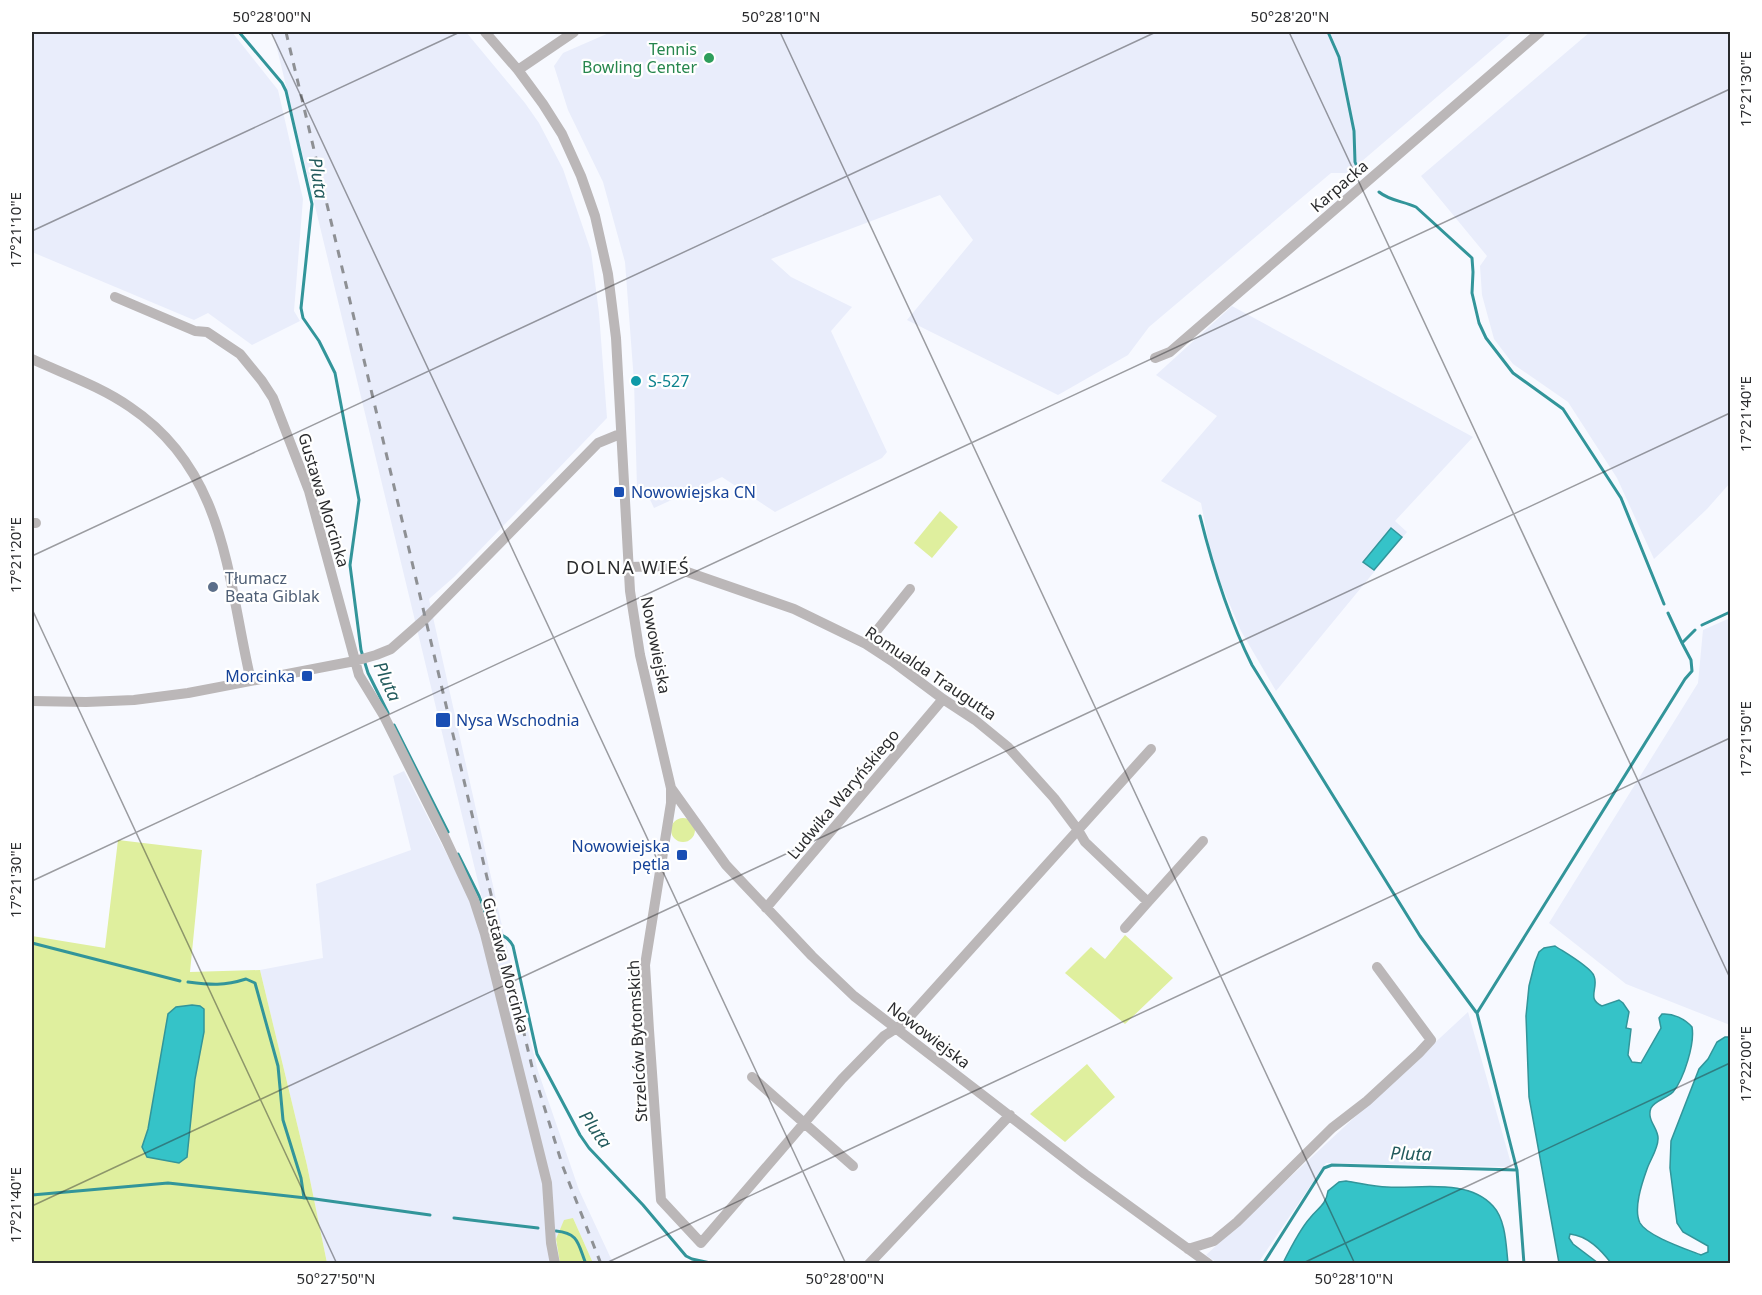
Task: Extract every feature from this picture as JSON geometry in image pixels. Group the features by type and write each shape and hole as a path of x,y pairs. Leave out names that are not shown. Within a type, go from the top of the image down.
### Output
{"street":[{"name":"Nowowiejska","path":"485,32 518,70 543,104 581,176 595,216 608,274 616,338 628,567 640,655 671,788 726,865 812,956 846,988 1085,1174 1209,1263"},
{"path":"518,70 574,32"},
{"name":"Karpacka","path":"1155,358 1170,352 1540,32"},
{"name":"Gustawa Morcinka","path":"115,297 195,332 207,332 240,354 262,381 280,414 309,490 361,660 362,681 384,716 474,900 485,934 547,1183 551,1243 555,1263"},
{"path":"32,359 128,405 160,431 184,459 200,484 220,534 251,681"},
{"path":"32,701 134,700 188,693 361,660 391,649 406,637 598,443 620,434"},
{"name":"Romualda Traugutta","path":"628,567 670,566 794,609 866,644 975,720 1008,747 1054,798 1085,842 1148,902"},
{"path":"866,644 910,589"},
{"name":"Ludwika Waryńskiego","path":"766,908 943,699"},
{"path":"804,1122 884,1036 903,1024 1151,749"},
{"name":"Strzelców Bytomskich","path":"671,788 671,803 645,965 661,1200 701,1243 804,1122"},
{"path":"1125,928 1203,842"},
{"path":"1188,1249 1214,1241 1237,1222 1332,1128 1367,1101 1431,1040 1377,967"},
{"path":"752,1077 853,1166"},
{"path":"868,1263 1010,1115"}],"shaded area":[{"path":"32,32 232,32 278,90 303,199 294,311 300,321 252,345 208,313 194,320 32,252"},
{"path":"273,32 466,32 539,123 563,169 591,251 599,313 607,418 454,577 429,599 506,944 538,1071 579,1190 613,1263 593,1263 573,1218 556,1239 560,1263 327,1263 307,1165 260,970 323,958 316,884 411,850 393,776 404,771 493,944"},
{"path":"611,32 1513,32 1348,173 1331,173 1149,327 1128,355 1058,395 907,320 973,240 940,195 771,259 791,277 852,307 831,331 887,452 882,458 775,512 722,477 654,508 645,489 637,488 634,382 625,262 603,182 568,110 554,66 563,53"},
{"path":"1590,32 1730,32 1730,483 1707,509 1654,559 1617,478 1568,402 1513,364 1494,339 1482,295 1480,266 1487,256 1421,176"},
{"path":"1232,306 1473,437 1395,521 1407,532 1276,691 1241,631 1213,565 1201,503 1161,481 1217,416 1156,375"},
{"path":"1730,618 1730,1025 1626,984 1549,923 1698,683 1703,630"},
{"path":"1468,1012 1512,1167 1326,1163 1258,1263 1217,1263 1206,1255"}],"green space":[{"path":"940,511 958,527 932,558 914,543"},
{"path":"683,818 688,819 694,825 694,835 688,841 683,842 678,841 672,835 671,830 672,825 678,819"},
{"path":"118,840 202,850 190,972 260,970 307,1165 327,1263 32,1263 32,936 105,948"},
{"path":"1125,935 1173,978 1125,1024 1065,973 1091,947 1105,959"},
{"path":"1087,1064 1115,1097 1065,1142 1030,1114"},
{"path":"573,1218 593,1263 560,1263 556,1239 564,1220"}],"water":[{"path":"1391,528 1402,537 1374,570 1363,562"},
{"path":"1555,946 1592,972 1595,980 1594,997 1597,1003 1602,1006 1619,1000 1629,1012 1626,1028 1631,1029 1628,1055 1632,1062 1641,1063 1661,1028 1659,1018 1662,1014 1678,1017 1692,1027 1690,1051 1681,1079 1673,1092 1651,1108 1650,1116 1658,1135 1658,1143 1643,1181 1637,1211 1640,1223 1650,1233 1701,1255 1708,1252 1708,1246 1683,1232 1677,1223 1670,1168 1671,1141 1699,1069 1708,1059 1717,1042 1730,1037 1730,1263 1611,1263 1588,1241 1570,1234 1569,1238 1573,1244 1598,1263 1559,1263 1529,1097 1526,1016 1529,986 1539,952 1544,948"},
{"path":"192,1005 204,1009 204,1032 195,1079 187,1157 179,1163 147,1157 142,1147 148,1129 168,1014 176,1007"},
{"path":"1346,1181 1382,1187 1457,1188 1483,1197 1501,1218 1508,1263 1283,1263 1303,1228 1324,1203 1328,1191 1339,1182"}],"waterway":[{"name":"Pluta","path":"239,32 282,83 286,91 312,204 301,308 303,318 319,341 335,373 359,500 350,565 361,650 368,673 388,713"},
{"path":"1328,32 1339,57 1354,131 1355,162 1358,169"},
{"path":"1379,192 1416,207 1472,258 1472,293 1479,323 1486,338 1513,373 1563,409 1621,498 1664,604"},
{"path":"1200,516 1222,592 1252,665 1420,936 1476,1012"},
{"path":"1702,625 1730,612"},
{"path":"1668,613 1682,643"},
{"path":"1517,1170 1477,1013 1692,671 1691,660 1682,643 1695,630"},
{"name":"Pluta","path":"394,725 448,832"},
{"name":"Pluta","path":"458,854 479,896 491,928 508,939 513,946 537,1054 580,1135 686,1256 715,1264"},
{"path":"32,943 180,981"},
{"path":"188,982 217,984 246,979 255,983 278,1066 283,1120 301,1178 304,1198"},
{"name":"Pluta","path":"1263,1264 1324,1168 1332,1165 1517,1170 1524,1264"},
{"path":"32,1195 168,1183 315,1199 430,1215"},
{"path":"454,1218 538,1228"},
{"path":"556,1231 569,1234 577,1241 586,1264"}],"railway":[{"path":"286,32 533,1071 563,1167 601,1264"}],"place":[{"name":"Tennis Bowling Center","path":"709,58"},
{"name":"S-527","path":"636,381"},
{"name":"Nowowiejska CN","path":"619,492"},
{"name":"Tłumacz Beata Giblak","path":"213,587"},
{"name":"Morcinka","path":"307,676"},
{"name":"Nysa Wschodnia","path":"443,720"},
{"name":"Nowowiejska pętla","path":"682,855"}],"district":[{"name":"DOLNA WIEŚ","path":"628,567"}]}
